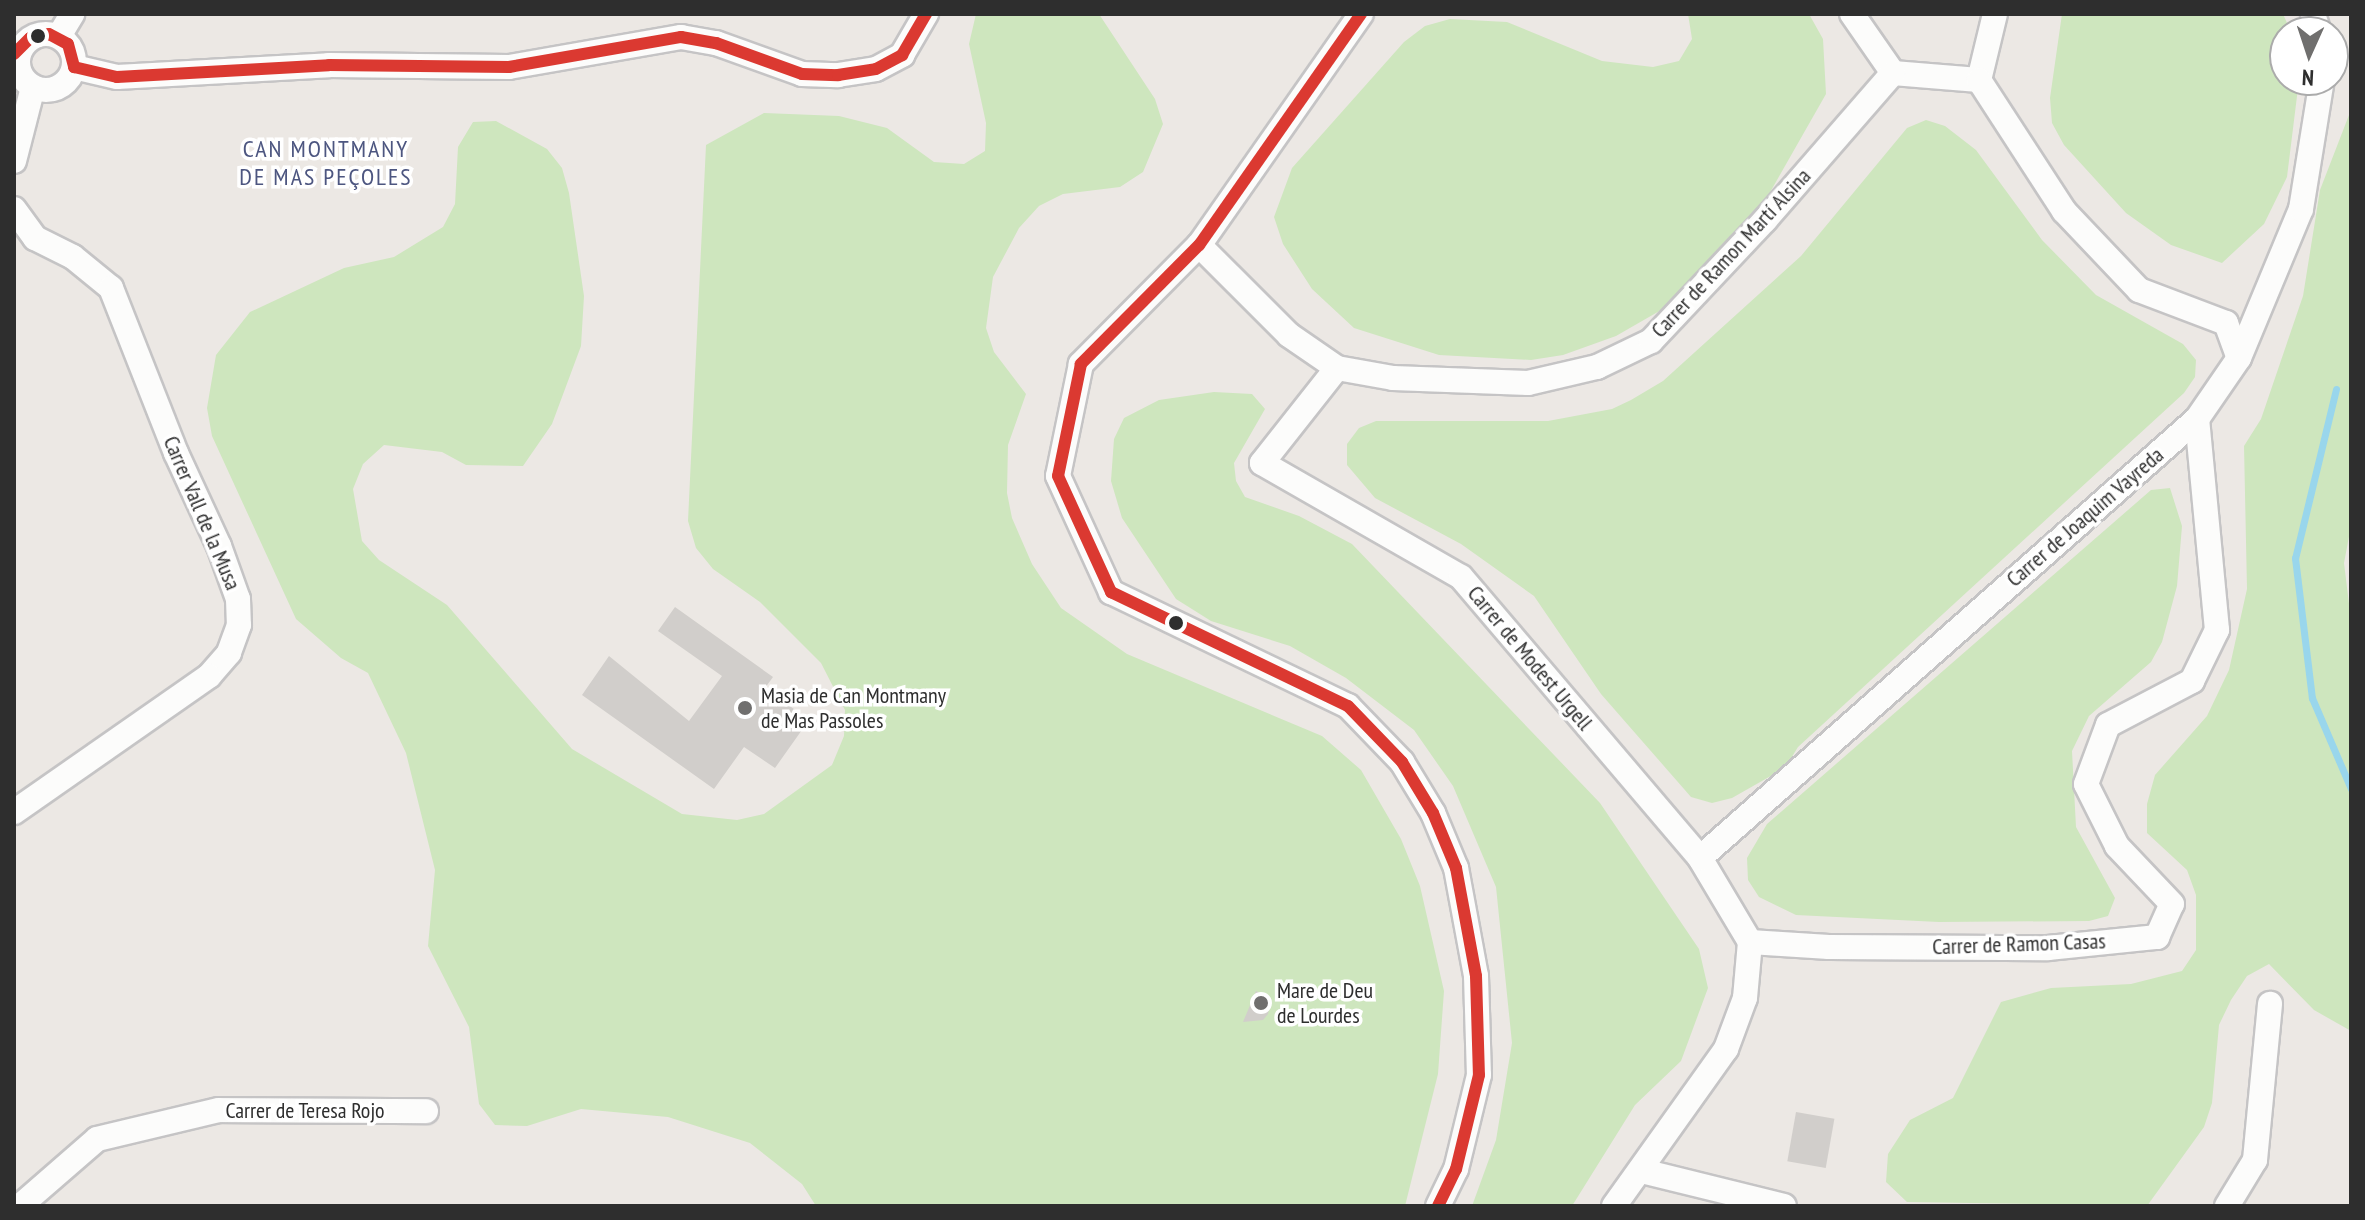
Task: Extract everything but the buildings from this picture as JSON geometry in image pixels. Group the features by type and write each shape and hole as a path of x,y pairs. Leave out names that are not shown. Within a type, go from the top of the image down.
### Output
{"street":[{"path":"59,36 72,14"},
{"path":"74,67 117,77 329,65 509,67 681,37 716,43 802,74 838,75 876,69 902,55 926,14"},
{"path":"1361,14 1199,245 1081,364 1058,476 1111,592 1348,706 1402,762 1433,813 1456,868 1476,976 1479,1075 1456,1169 1438,1206"},
{"path":"1852,14 1893,73 1979,80"},
{"path":"1995,14 1979,80 2064,211 2139,290 2226,323 2239,358"},
{"path":"59,36 72,49 74,67 56,89 33,87 21,76 16,54 30,38 59,36"},
{"name":"Carrer de Ramon Martí Alsina","path":"1199,245 1289,335 1337,368 1393,378 1528,383 1597,367 1651,341 1765,220 1893,73"},
{"path":"14,161 33,87"},
{"name":"Carrer de Joaquim Vayreda","path":"1700,858 2197,419 2239,358 2301,209 2319,96"},
{"name":"Carrer Vall de la Musa","path":"14,209 35,238 73,257 111,288 219,546 238,599 239,625 229,653 209,676 14,812"},
{"name":"Carrer de Modest Urgell","path":"1337,368 1262,463 1461,577 1700,858 1750,942"},
{"name":"Carrer de Ramon Casas","path":"1750,942 1829,947 2048,948 2157,937 2172,904 2117,846 2086,784 2108,725 2192,681 2217,630 2197,419"},
{"path":"1614,1206 1642,1171 1726,1049 1745,998 1750,942"},
{"path":"2227,1206 2255,1160 2270,1004"},
{"name":"Carrer de Teresa Rojo","path":"20,1206 97,1139 219,1110 426,1111"},
{"path":"1642,1171 1784,1206"}],"green space":[{"path":"976,14 1099,14 1155,99 1163,124 1143,172 1120,187 1063,194 1039,206 1019,228 993,277 986,328 994,352 1026,394 1008,445 1007,493 1012,518 1032,564 1061,608 1127,654 1322,736 1361,770 1401,839 1420,886 1444,991 1438,1074 1405,1206 816,1206 802,1184 750,1143 668,1117 581,1109 527,1126 495,1125 479,1104 469,1027 428,946 435,870 406,753 368,673 341,658 296,619 212,436 207,408 216,355 250,312 344,268 394,257 443,227 455,204 458,147 473,122 496,121 547,149 562,168 569,193 584,296 581,346 552,424 523,466 466,465 442,452 384,445 363,464 353,489 362,541 379,560 447,605 572,749 682,814 737,820 764,814 832,765 844,736 845,710 821,663 760,602 713,569 696,548 688,521 706,145 764,113 839,116 887,128 934,162 964,164 985,151 986,123 969,44"},
{"path":"1688,14 1809,14 1823,39 1826,94 1732,259 1689,294 1616,336 1563,355 1531,360 1439,355 1354,328 1312,289 1283,244 1274,217 1292,168 1404,42 1425,26 1450,19 1507,22 1602,61 1653,67 1679,61 1692,39"},
{"path":"2062,14 2283,14 2269,16 2269,96 2297,96 2287,177 2264,224 2222,263 2171,245 2126,213 2064,145 2052,123 2050,98"},
{"path":"2351,76 2351,526 2344,563 2351,620 2351,1031 2314,1010 2269,964 2247,976 2231,1000 2219,1025 2212,1103 2204,1127 2147,1206 1907,1202 1886,1182 1888,1154 1910,1120 1953,1098 2001,1002 2051,988 2131,984 2182,971 2196,950 2196,895 2187,870 2147,833 2147,804 2155,775 2207,716 2229,670 2247,589 2244,446 2261,419 2303,296 2320,190 2349,115"},
{"path":"1926,120 1945,126 1976,150 2042,240 2096,295 2183,344 2196,360 2195,377 2184,393 1798,747 1785,768 1732,798 1712,803 1691,797 1601,694 1534,596 1461,544 1375,498 1347,465 1347,444 1359,428 1376,421 1548,421 1612,409 1631,400 1663,381 1801,256 1907,128"},
{"path":"1214,392 1252,394 1265,409 1234,463 1236,481 1245,497 1299,516 1352,544 1600,803 1699,949 1708,988 1681,1061 1635,1105 1572,1206 1472,1206 1496,1140 1512,1043 1496,887 1453,786 1414,730 1346,678 1290,646 1211,621 1176,599 1122,518 1111,481 1114,439 1124,418 1159,400"},
{"path":"2170,488 2182,526 2177,586 2162,642 2151,662 2089,716 2072,751 2076,827 2115,898 2108,916 2089,921 1939,922 1796,915 1759,897 1748,880 1747,858 1767,824 2151,490"}],"waterway":[{"path":"2336,389 2295,558 2312,698 2351,789"}],"transit line":[{"path":"14,54 30,38 49,34 68,44 74,67 117,77 329,65 509,67 681,37 716,43 802,74 838,75 876,69 902,55 926,14"},
{"path":"1361,14 1199,245 1081,364 1058,476 1111,592 1348,706 1402,762 1433,813 1456,868 1476,976 1479,1075 1456,1169 1438,1206"}],"place":[{"name":"Masia de Can Montmany de Mas Passoles","path":"745,708"},
{"name":"Mare de Deu de Lourdes","path":"1261,1003"}],"district":[{"name":"CAN MONTMANY DE MAS PEÇOLES","path":"326,163"}]}
